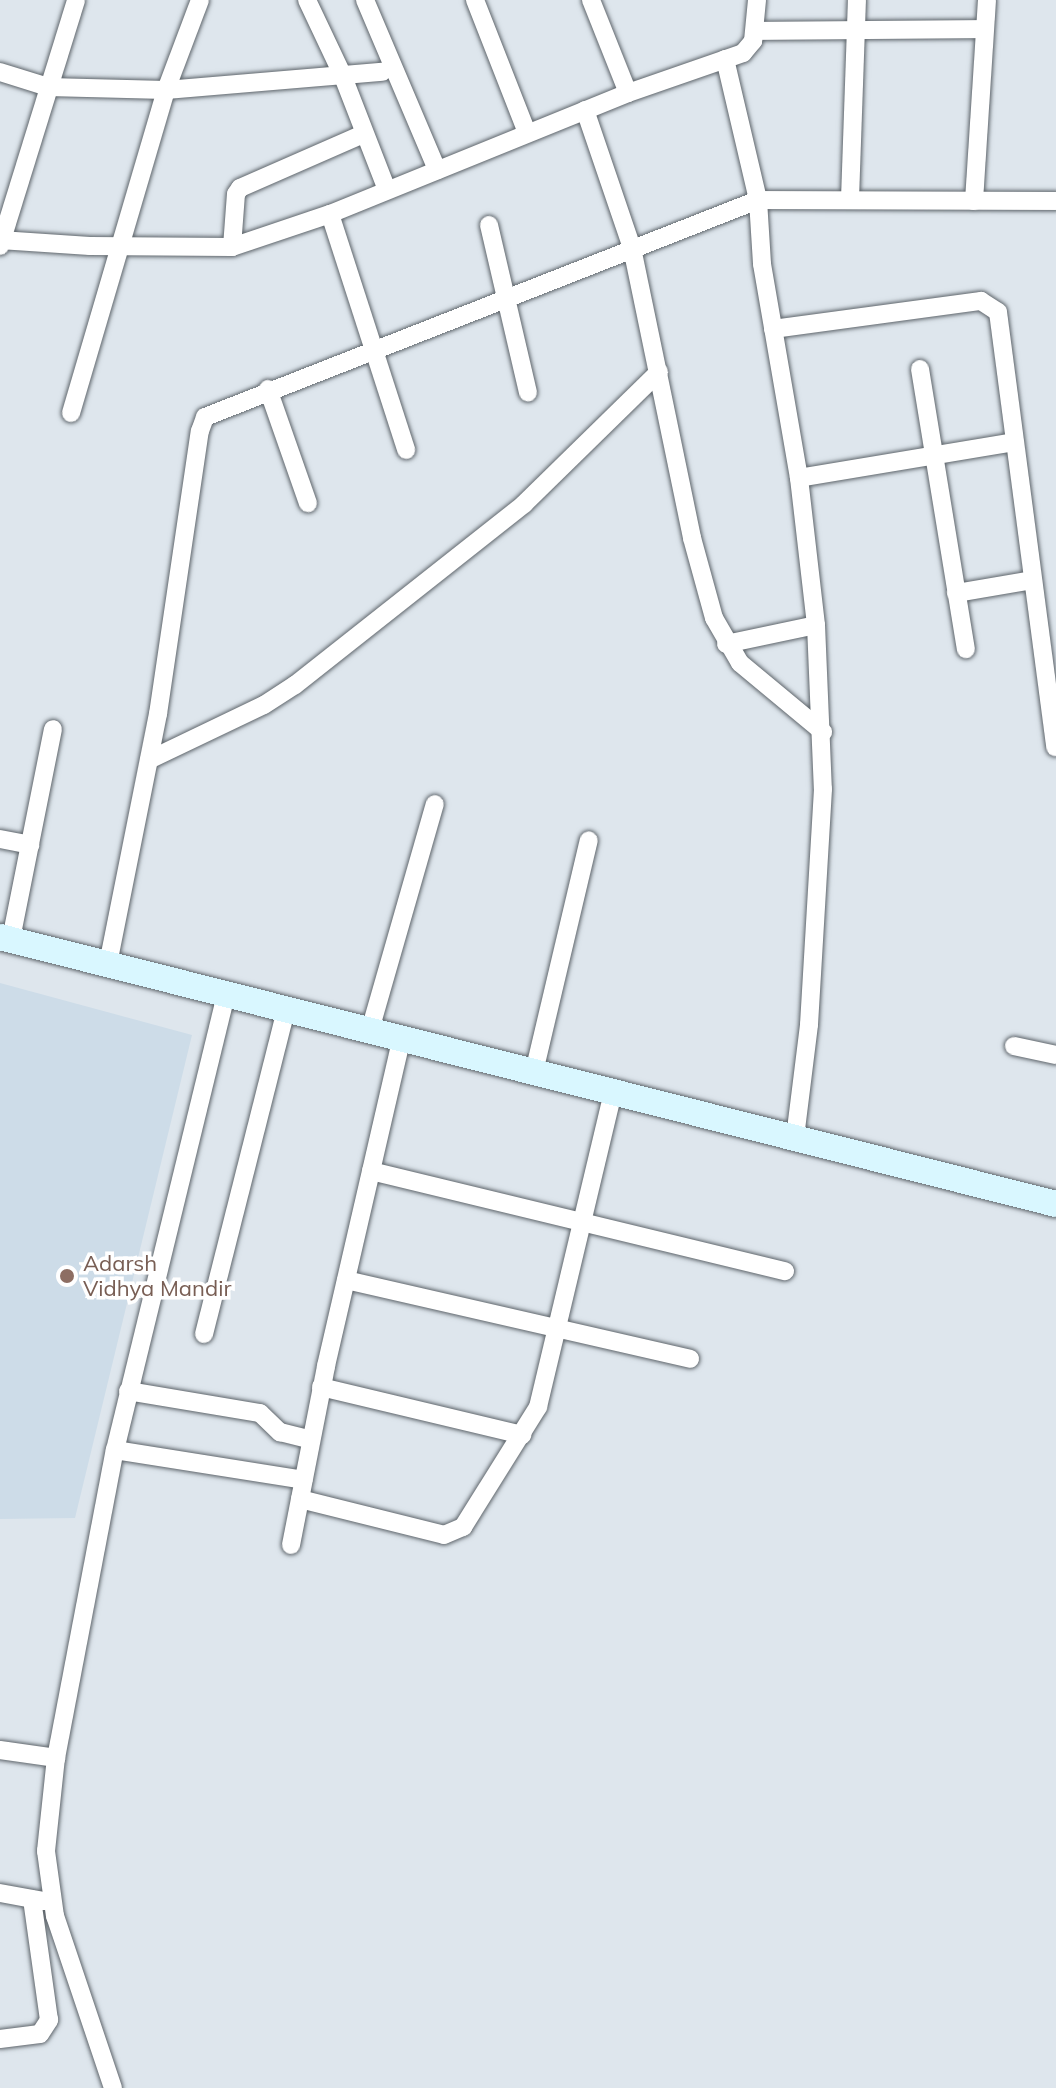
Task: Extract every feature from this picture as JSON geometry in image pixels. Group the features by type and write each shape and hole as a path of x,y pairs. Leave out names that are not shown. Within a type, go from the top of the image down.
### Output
{"main road":[{"path":"6,938 1056,1204"}],"street":[{"path":"76,0 1,242 232,247 330,214 628,93 725,59 750,47 755,31 757,0"},
{"path":"71,413 166,90 200,0"},
{"path":"307,0 342,74 387,190"},
{"path":"365,0 437,170"},
{"path":"475,0 527,133"},
{"path":"591,0 628,93"},
{"path":"850,199 857,0"},
{"path":"974,201 987,0"},
{"path":"755,31 983,29"},
{"path":"725,59 758,200 773,329 799,478 816,625 823,732 809,1025 795,1138"},
{"path":"0,72 48,87 166,90 382,72"},
{"path":"585,110 632,248 692,538 714,618 726,644 740,663 823,732"},
{"path":"232,247 236,194 240,188 363,134"},
{"path":"108,964 149,760 204,407 268,389 758,200 1056,201"},
{"path":"330,214 406,450"},
{"path":"489,225 528,393"},
{"path":"773,329 988,302 998,312 1055,747"},
{"path":"920,369 966,649"},
{"path":"149,760 264,705 295,685 524,504 659,372"},
{"path":"268,389 308,503"},
{"path":"799,478 1014,442"},
{"path":"956,593 1032,580"},
{"path":"726,644 816,625"},
{"path":"6,938 30,845 53,729"},
{"path":"370,1030 435,804"},
{"path":"0,839 30,845"},
{"path":"534,1072 589,840"},
{"path":"113,2088 52,1903 46,1851 56,1758 115,1450 226,993"},
{"path":"204,1334 286,1009"},
{"path":"291,1545 321,1387 402,1038"},
{"path":"1014,1046 1056,1055"},
{"path":"300,1499 434,1533 454,1533 463,1527 538,1407 613,1092"},
{"path":"371,1171 785,1271"},
{"path":"346,1280 690,1359"},
{"path":"321,1387 522,1435"},
{"path":"128,1391 260,1413 280,1432 311,1440"},
{"path":"115,1450 304,1480"},
{"path":"0,1750 56,1758"},
{"path":"0,1893 52,1903"},
{"path":"0,2039 40,2034 49,2020 32,1899"}],"shaded area":[{"name":"Adarsh Vidhya Mandir","path":"0,983 192,1035 75,1518 0,1519"}],"place":[{"name":"Adarsh Vidhya Mandir","path":"67,1276"}]}
